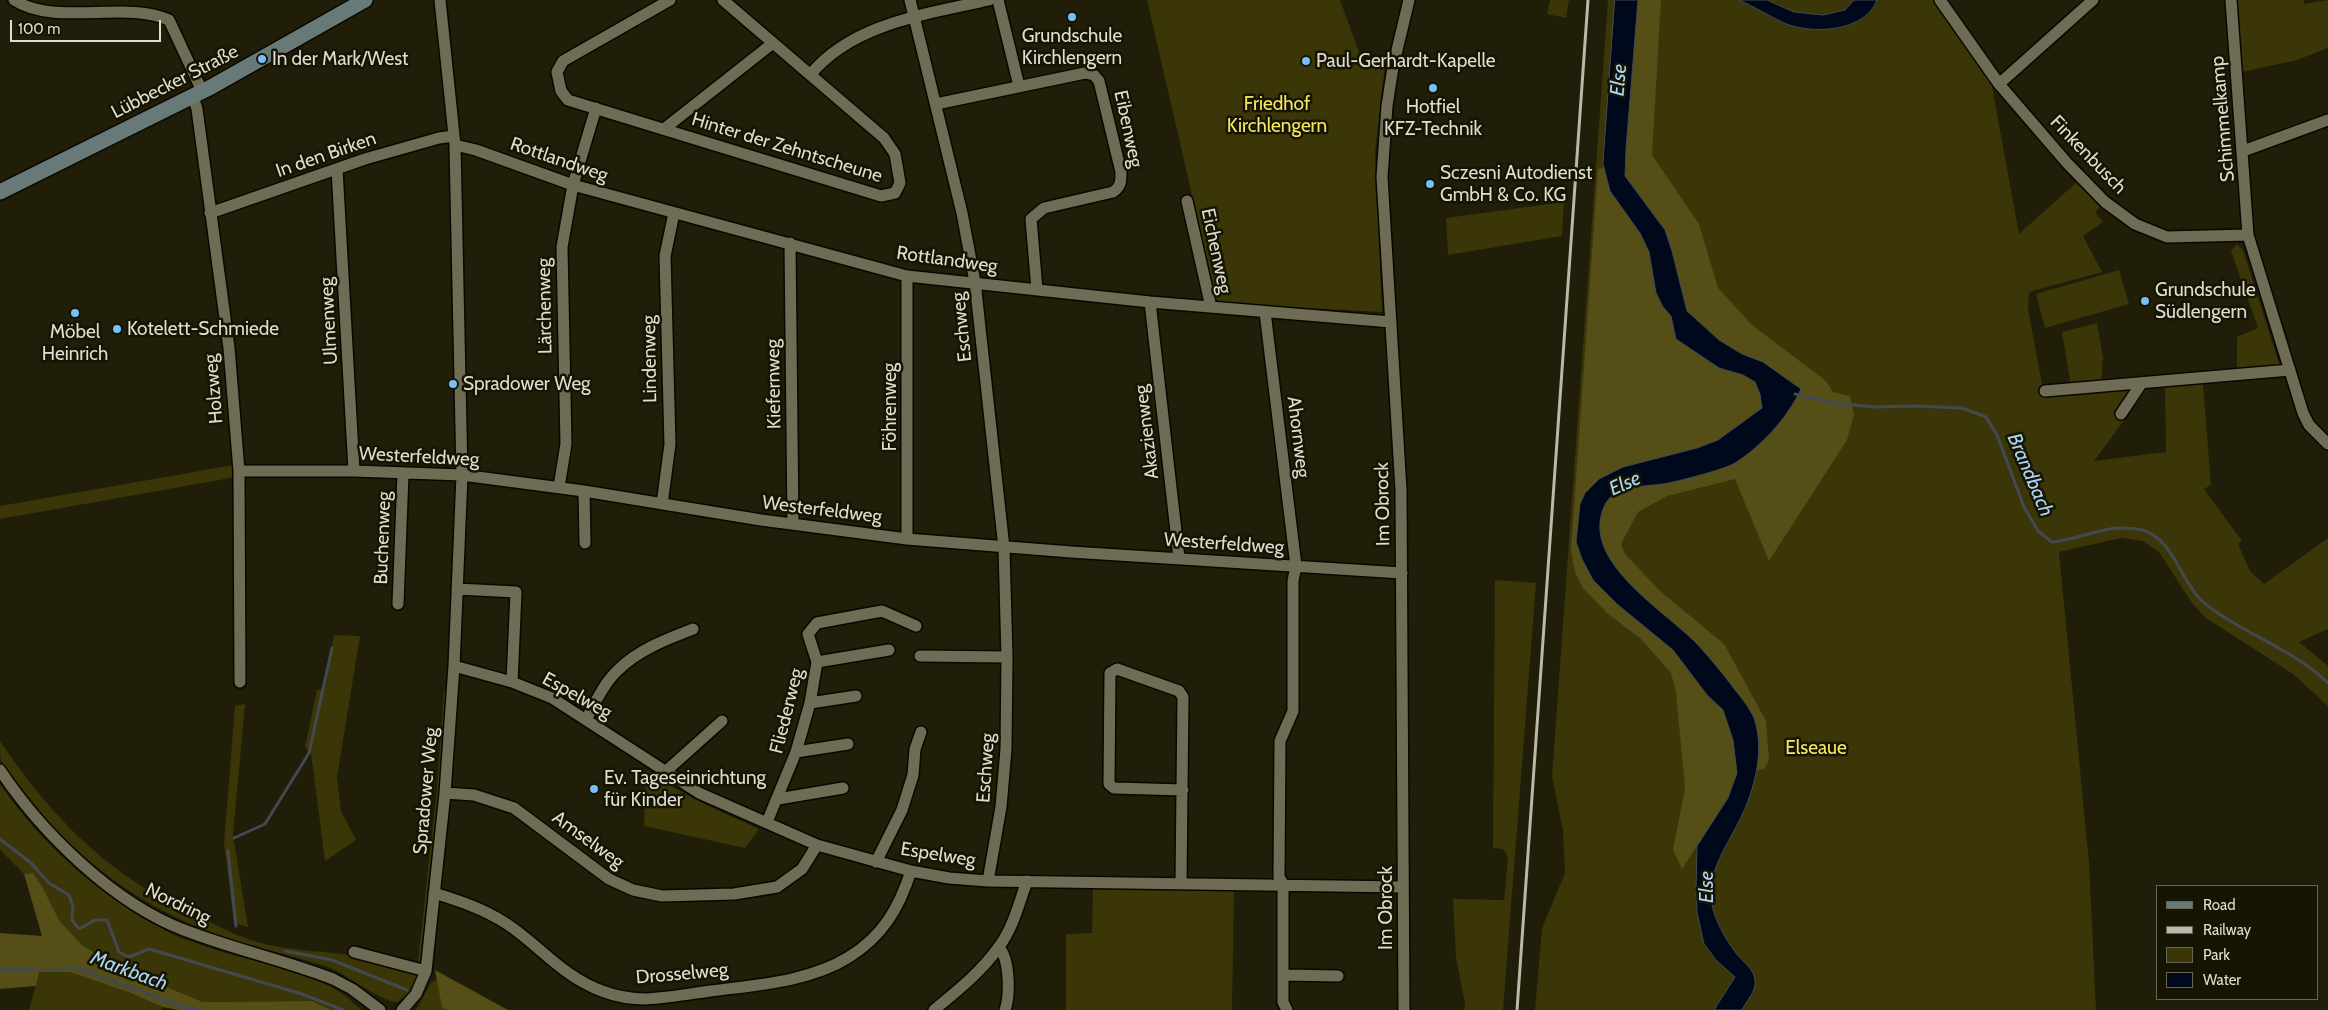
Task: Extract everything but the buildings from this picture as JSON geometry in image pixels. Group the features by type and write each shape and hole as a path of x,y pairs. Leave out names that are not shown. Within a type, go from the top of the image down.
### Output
{"street":[{"name":"Holzweg","path":"14,0 20,4 38,8 122,2 150,6 161,12 169,20 197,94 197,109 210,213 229,348 239,471 240,682"},
{"name":"Lübbecker Straße","path":"0,192 197,94 364,0"},
{"name":"Spradower Weg","path":"402,1010 416,994 426,971 445,793 454,666 462,475 455,141 440,0"},
{"name":"Hinter der Zehntscheune","path":"670,0 563,61 557,72 564,96 568,100 881,196 895,193 899,189 900,183 891,146 723,0"},
{"name":"Eschweg","path":"910,0 962,213 975,282 1004,548 1007,658 1006,749 1001,807 988,881"},
{"path":"810,74 829,55 842,46 875,30 914,17 989,0"},
{"path":"998,0 1019,86"},
{"name":"Im Obrock","path":"1404,1010 1402,573 1399,423 1391,322 1382,151 1392,67 1409,0"},
{"name":"Finkenbusch","path":"1940,0 1999,84 2074,170 2105,202 2135,224 2167,237 2248,235"},
{"name":"Schimmelkamp","path":"2231,0 2248,235"},
{"path":"1999,84 2088,2"},
{"path":"664,129 773,43"},
{"name":"Eibenweg","path":"936,104 1085,73 1094,75 1103,94 1121,172 1121,182 1113,192 1044,208 1031,219 1037,290"},
{"name":"Lärchenweg","path":"559,487 566,444 562,247 573,185 596,108"},
{"path":"2243,151 2328,120"},
{"name":"In den Birken","path":"210,213 337,169 439,138 455,141"},
{"name":"Rottlandweg","path":"455,141 573,185 907,276 1150,302 1391,322"},
{"name":"Ulmenweg","path":"337,169 354,471"},
{"name":"Eichenweg","path":"1188,202 1211,307"},
{"name":"Lindenweg","path":"662,504 670,444 665,256 674,213"},
{"path":"2248,235 2303,413 2309,425 2328,444"},
{"name":"Kiefernweg","path":"790,243 793,524"},
{"name":"Föhrenweg","path":"907,276 908,538"},
{"name":"Akazienweg","path":"1150,302 1179,558"},
{"name":"Ahornweg","path":"1265,312 1296,566 1294,580 1293,711 1280,741 1279,877 1283,884 1283,1002 1287,1010"},
{"path":"2045,391 2290,370"},
{"path":"2122,414 2141,384"},
{"name":"Westerfeldweg","path":"239,471 354,471 462,475 559,487 793,524 908,538 1004,548 1402,573"},
{"name":"Buchenweg","path":"398,604 403,474"},
{"path":"584,491 585,543"},
{"name":"Espelweg","path":"457,589 516,592 512,682"},
{"name":"Fliederweg","path":"767,822 796,752 810,704 817,662 808,634 817,623 882,611 916,626"},
{"path":"586,720 601,692 618,670 650,647 693,629"},
{"path":"817,662 889,650"},
{"path":"920,656 1007,658"},
{"name":"Espelweg","path":"454,666 512,682 552,698 699,793 817,845 876,862 949,878 988,881 1403,887"},
{"path":"1181,883 1183,790 1184,697 1179,691 1117,669 1110,673 1109,784 1114,788 1183,790"},
{"path":"810,704 856,696"},
{"path":"665,772 722,722"},
{"path":"876,862 902,810 913,775 915,749 921,732"},
{"path":"796,752 848,744"},
{"name":"Nordring","path":"0,770 35,817 70,854 101,880 141,908 182,930 332,979 352,989 380,1010"},
{"path":"778,799 843,788"},
{"name":"Amselweg","path":"445,793 474,796 514,808 609,879 633,890 662,896 734,894 777,887 802,868 817,845"},
{"name":"Drosselweg","path":"434,893 476,906 507,924 552,963 576,980 602,991 646,999 802,976 826,968 848,957 884,928 903,894 912,870"},
{"path":"934,1010 967,982 999,948 1011,925 1027,881"},
{"path":"999,948 1006,959 1008,1001 1005,1010"},
{"path":"354,952 426,971"},
{"path":"1283,975 1338,976"}],"green space":[{"name":"Friedhof Kirchlengern","path":"1147,0 1340,0 1362,60 1385,65 1375,152 1382,312 1217,303"},
{"path":"1550,0 1569,0 1566,18 1547,14"},
{"name":"Elseaue","path":"1608,0 1936,0 1990,76 2019,234 2077,182 2102,205 2095,212 2103,222 2083,236 2102,272 2029,292 2028,309 2044,395 2148,388 2094,461 2166,452 2165,386 2203,384 2211,485 2204,489 2242,541 2238,544 2250,571 2264,584 2328,538 2328,629 2299,642 2328,666 2328,706 2293,674 2206,618 2192,603 2159,552 2143,541 2121,538 2059,552 2089,863 2096,1010 1535,1010 1542,928 1565,873 1563,830 1552,777"},
{"path":"2236,0 2304,0 2304,4 2328,0 2328,48 2297,60 2242,72"},
{"path":"1564,202 1562,236 1448,255 1446,218"},
{"path":"2237,244 2243,250 2280,367 2237,370 2237,337 2258,328 2231,251"},
{"path":"2119,270 2129,304 2045,328 2036,294"},
{"path":"2097,323 2103,358 2101,384 2071,386 2062,332"},
{"path":"234,465 236,477 0,519 0,506"},
{"path":"1495,580 1536,583 1503,1010 1464,1010 1465,1004 1456,957 1453,899 1504,900 1508,857 1503,849 1493,848"},
{"path":"334,635 360,636 337,777 341,811 356,840 325,861 311,753 305,747 317,690 325,688"},
{"path":"444,691 447,691 441,788 421,963 418,961 437,789"},
{"path":"245,704 233,835 248,927 234,923 224,843 235,706"},
{"path":"0,741 21,771 65,823 114,867 142,886 172,904 228,931 252,940 280,947 363,957 418,972 414,985 407,997 402,998 398,1002 391,1001 328,967 210,932 151,904 98,868 51,824 14,780 4,765 1,760"},
{"path":"646,770 687,795 759,829 745,848 644,826"},
{"path":"0,784 34,828 74,868 119,903 142,918 190,941 299,973 331,987 348,998 361,1010 331,1010 312,1001 203,1002 128,971 83,946 59,920 33,873 24,874 0,850"},
{"path":"1093,886 1234,889 1232,1010 1066,1010 1066,934 1092,933"},
{"path":"39,972 69,972 128,992 163,1007 161,1010 29,1010"},
{"path":"437,979 442,1008 448,1010 416,1010 431,983"}],"shaded area":[{"path":"1638,0 1661,0 1652,155 1699,224 1718,288 1752,325 1826,381 1833,392 1850,396 1854,415 1847,440 1769,561 1735,479 1667,496 1638,512 1621,544 1625,554 1661,592 1724,644 1766,721 1769,760 1764,769 1737,773 1728,798 1682,869 1673,850 1685,788 1676,692 1671,673 1641,639 1607,613 1583,588 1575,572 1571,550 1598,169 1625,165"},
{"path":"33,873 59,920 83,946 128,971 203,1002 312,1001 331,1010 179,1010 163,1007 128,992 69,972 39,972 36,986 0,989 0,933 42,936 24,874"},
{"path":"435,970 508,1010 448,1010 442,1008"}],"water":[{"name":"Else","path":"1615,0 1638,0 1625,176 1665,230 1687,311 1719,340 1742,354 1763,362 1801,389 1782,420 1755,448 1735,463 1678,481 1620,491 1614,494 1605,505 1600,527 1604,547 1615,566 1630,584 1698,645 1740,696 1754,718 1759,745 1756,774 1748,802 1716,866 1711,892 1715,916 1727,940 1754,976 1754,989 1742,1010 1714,1010 1735,977 1716,960 1704,944 1697,912 1697,846 1728,798 1737,773 1733,740 1723,710 1707,695 1673,650 1617,604 1593,580 1576,542 1580,504 1585,493 1599,479 1623,467 1697,448 1718,440 1762,408 1760,394 1755,382 1743,375 1719,368 1676,339 1671,316 1663,307 1656,293 1649,252 1640,233 1610,191 1603,164"},
{"path":"1739,0 1767,0 1794,12 1823,15 1845,10 1854,0 1877,0 1871,11 1850,25 1836,28 1809,29 1784,23"}],"waterway":[{"name":"Brandbach","path":"1795,394 1835,403 1874,407 1962,408 1986,417 1997,435 2024,507 2038,531 2052,542 2118,528 2142,530 2152,534 2168,550 2193,590 2205,604 2227,619 2299,660 2328,683"},
{"path":"234,838 265,824 309,753 332,648"},
{"path":"0,839 31,863 49,883 69,895 73,907 72,920 79,929 95,920 107,920 119,952 129,957 149,949 302,994 343,1010"},
{"path":"228,851 236,926"},
{"path":"285,951 332,960 407,990"},
{"name":"Markbach","path":"46,969 77,968 183,1007 200,1010"},
{"name":"Markbach","path":"0,970 40,969"}],"railway":[{"path":"1517,1010 1588,0"}],"place":[{"name":"Grundschule Kirchlengern","path":"1072,17"},
{"name":"In der Mark/West","path":"262,59"},
{"name":"Paul-Gerhardt-Kapelle","path":"1306,61"},
{"name":"Hotfiel KFZ-Technik","path":"1433,88"},
{"name":"Sczesni Autodienst GmbH & Co. KG","path":"1430,184"},
{"name":"Grundschule Südlengern","path":"2145,301"},
{"name":"Möbel Heinrich","path":"75,313"},
{"name":"Kotelett-Schmiede","path":"117,329"},
{"name":"Spradower Weg","path":"453,384"},
{"name":"Ev. Tageseinrichtung für Kinder","path":"594,789"}]}
